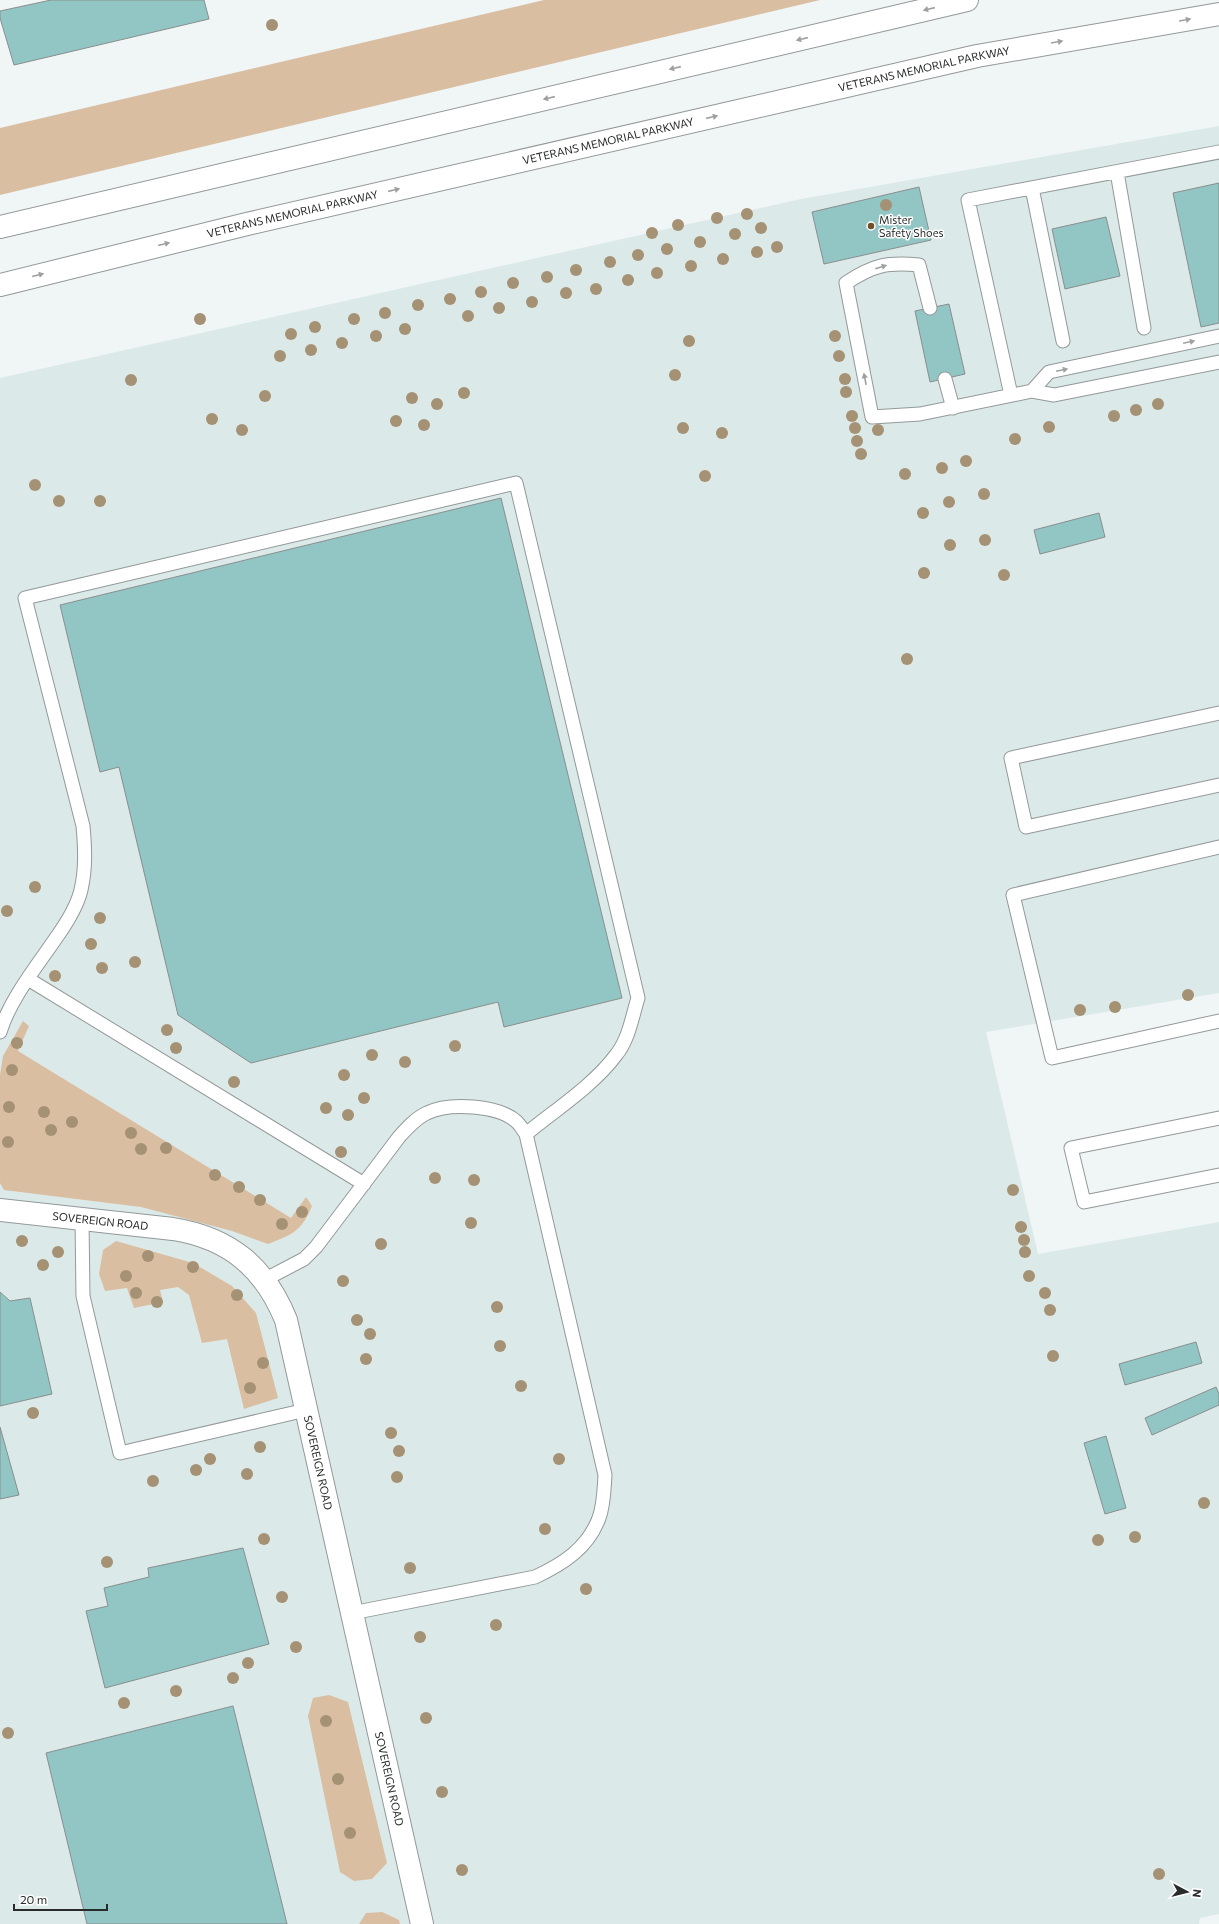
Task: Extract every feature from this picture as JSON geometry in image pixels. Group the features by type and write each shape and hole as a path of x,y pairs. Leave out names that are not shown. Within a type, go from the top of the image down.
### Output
{"main road":[{"path":"0,226 966,0"},
{"name":"VETERANS MEMORIAL PARKWAY","path":"0,285 247,224 977,56 1219,14"},
{"name":"SOVEREIGN ROAD","path":"0,1210 173,1229 198,1234 233,1250 243,1258 264,1280 276,1297 286,1320 422,1924"}],"lane":[{"path":"1011,395 968,200 1219,152"},
{"path":"1117,172 1144,328"},
{"path":"1032,188 1063,341"},
{"path":"930,308 919,265 892,263 862,272 846,284 872,417 920,414 1032,392 1054,395 1219,362"},
{"path":"1032,392 1048,372 1219,336"},
{"path":"945,378 953,408"},
{"path":"0,1032 3,1020 28,979 68,921 81,891 86,860 83,826 25,598 516,483 638,998 627,1036 617,1055 592,1080 526,1134"},
{"path":"1219,713 1011,758 1026,827 1219,785"},
{"path":"1219,847 1013,895 1052,1058 1219,1021"},
{"path":"28,979 364,1184"},
{"path":"264,1280 304,1258 316,1247 399,1137 410,1125 427,1113 446,1106 483,1109 501,1114 516,1121 526,1134 605,1475 599,1518 579,1550 561,1565 535,1577 352,1613"},
{"path":"1219,1118 1071,1148 1084,1202 1219,1175"},
{"path":"82,1219 84,1296 120,1453 306,1410"}],"shaded area":[{"path":"544,0 820,0 0,195 0,128"},
{"path":"1219,126 1219,993 986,1032 1038,1254 1219,1222 1219,1914 1200,1918 1199,1924 0,1924 0,378 801,199"},
{"path":"23,1021 29,1026 18,1051 291,1218 306,1197 312,1206 304,1222 295,1231 284,1238 268,1244 232,1231 141,1207 4,1190 0,1183 0,1075 3,1056"},
{"path":"116,1241 193,1263 232,1286 256,1313 278,1398 244,1409 227,1339 202,1343 189,1295 178,1287 160,1290 163,1302 134,1308 127,1288 105,1291 99,1274 103,1250"},
{"path":"329,1695 348,1702 387,1863 372,1879 354,1881 340,1872 308,1716 313,1698"},
{"path":"382,1912 399,1920 400,1924 359,1924 366,1913"}],"building":[{"path":"51,0 204,0 209,19 14,65 0,18 0,11"},
{"path":"1219,183 1219,323 1201,327 1173,193"},
{"name":"Mister Safety Shoes","path":"919,187 931,240 824,264 812,212"},
{"path":"1106,217 1120,276 1065,289 1052,229"},
{"path":"949,304 965,374 930,382 915,311"},
{"path":"501,498 622,998 504,1027 498,1002 251,1063 178,1015 119,767 100,772 60,605"},
{"path":"1099,513 1105,537 1040,554 1034,530"},
{"path":"0,1292 10,1301 30,1298 52,1394 0,1406"},
{"path":"1196,1342 1202,1363 1125,1385 1119,1364"},
{"path":"1216,1387 1219,1394 1219,1405 1152,1435 1145,1418"},
{"path":"0,1427 19,1495 0,1499"},
{"path":"1106,1436 1126,1508 1105,1514 1084,1443"},
{"path":"243,1548 269,1644 105,1688 86,1611 108,1606 104,1588 149,1577 148,1568"},
{"path":"233,1706 287,1924 87,1924 46,1753"}],"place":[{"name":"Mister Safety Shoes","path":"871,226"}]}
